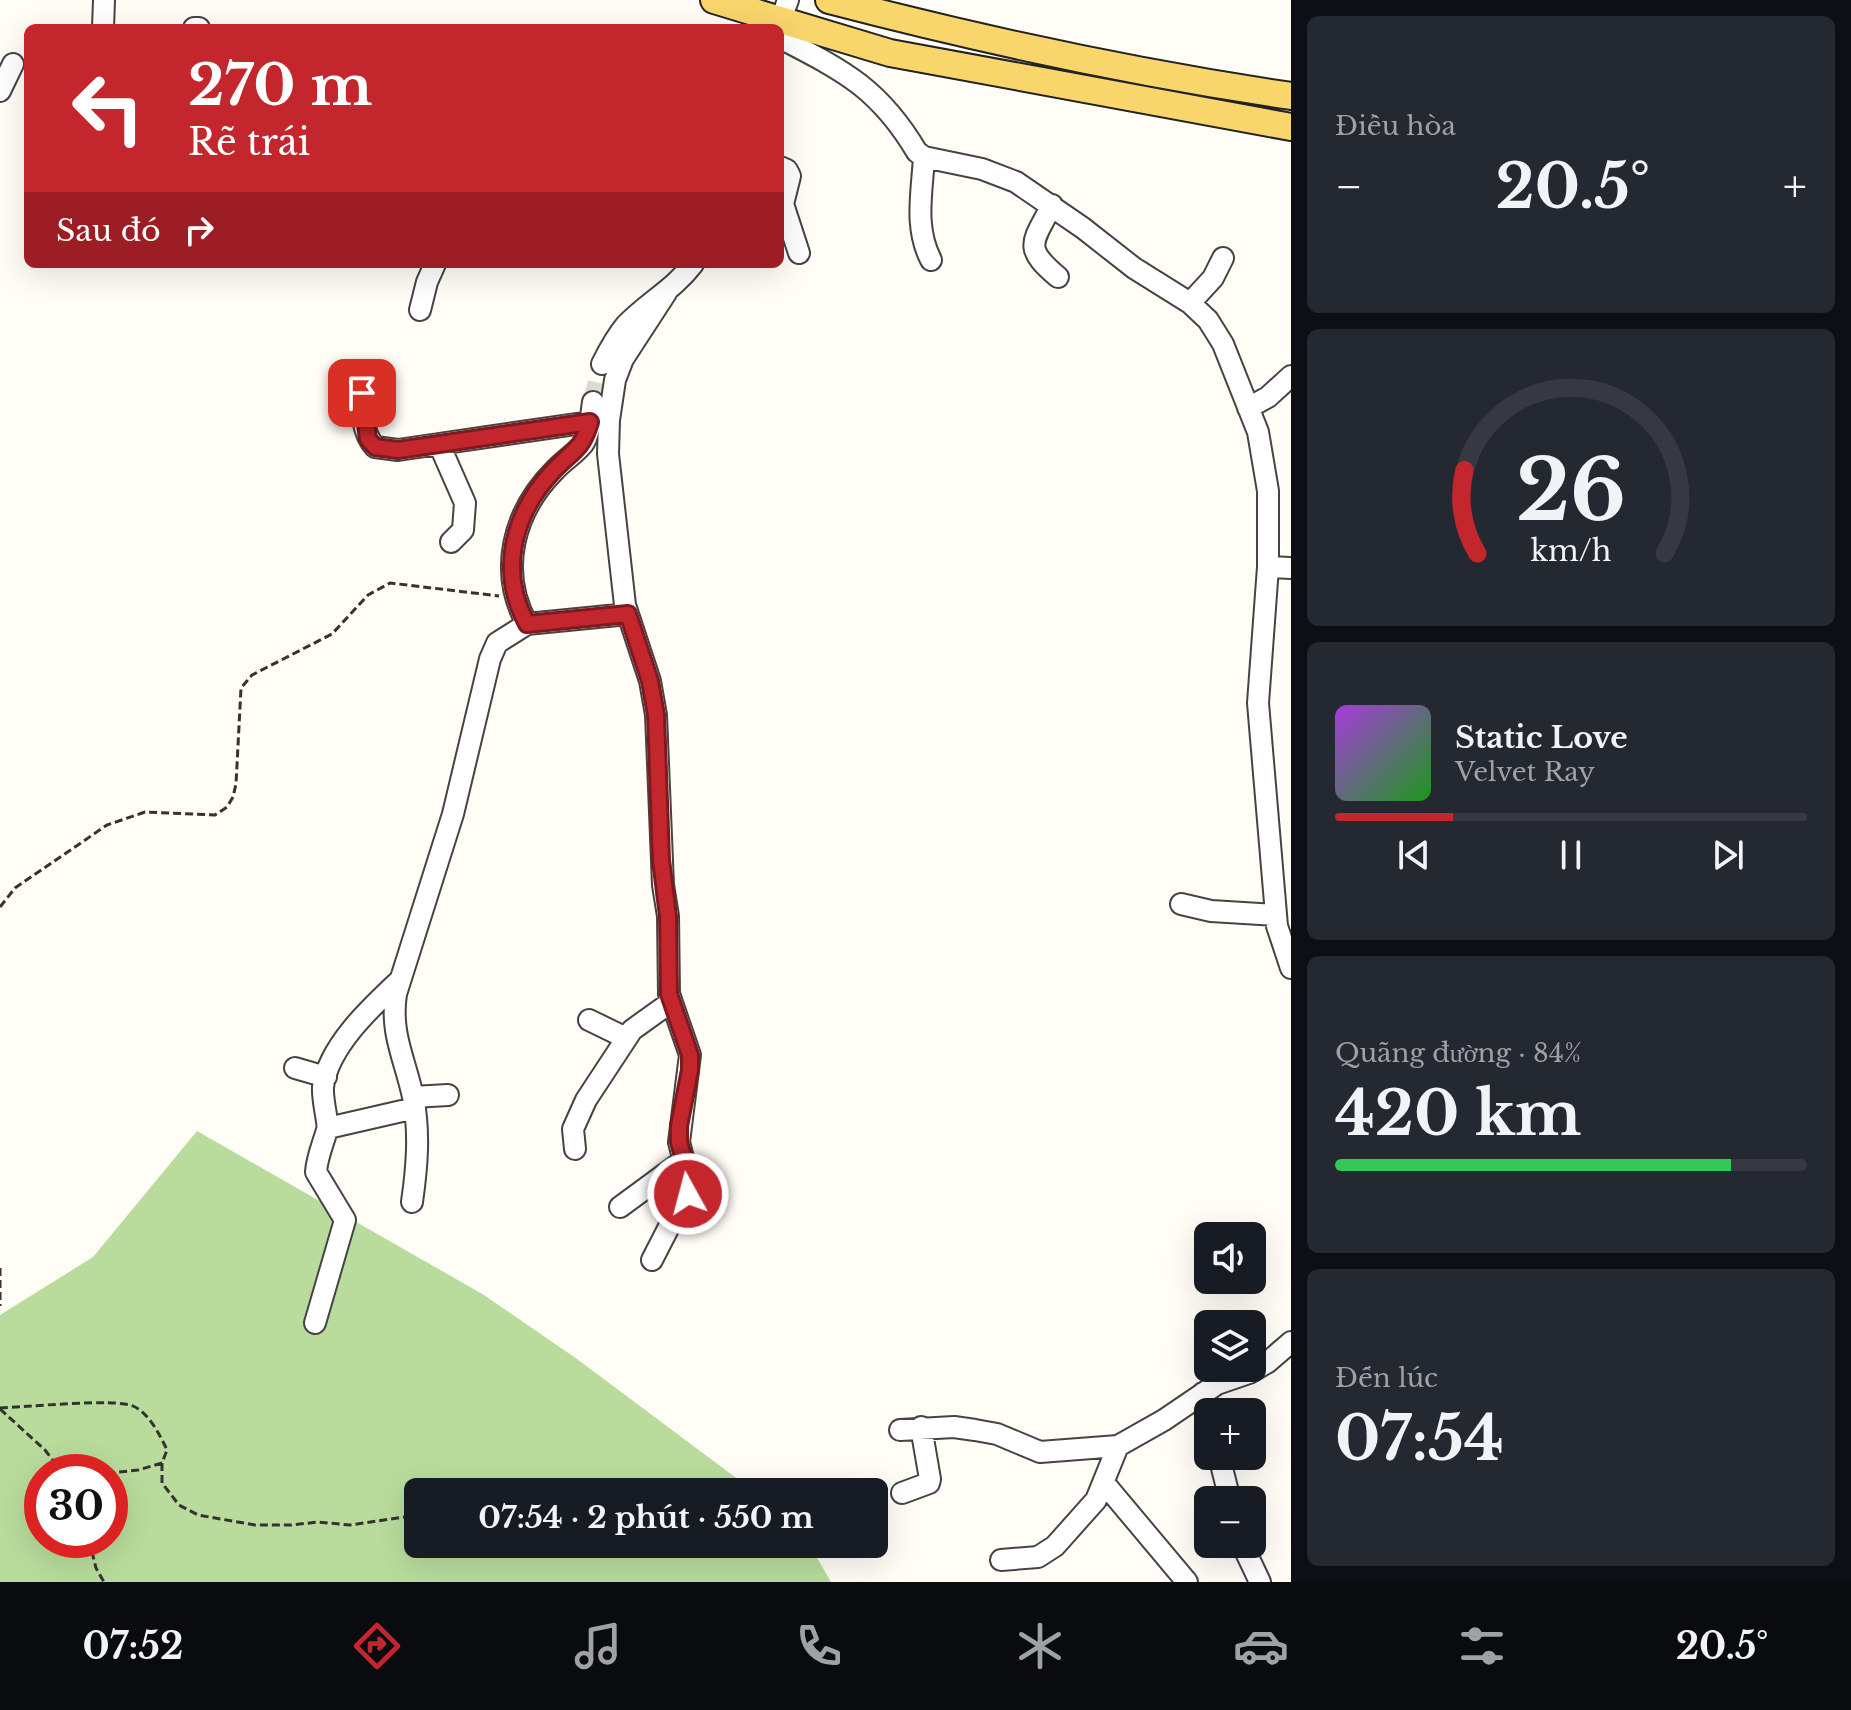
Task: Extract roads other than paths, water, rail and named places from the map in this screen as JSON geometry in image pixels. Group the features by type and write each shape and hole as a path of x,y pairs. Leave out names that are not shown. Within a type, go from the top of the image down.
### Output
{"main road":[{"path":"714,0 890,53 1291,127"},
{"path":"829,0 940,29 1183,80 1291,96"}],"street":[{"path":"103,24 104,0"},
{"path":"782,21 830,64 866,88 887,107 917,152 924,157 994,173 1016,182 1052,205 1134,268 1190,303 1208,320 1223,344 1262,449 1268,491 1268,567 1258,703 1275,915 1291,968"},
{"path":"0,91 14,61"},
{"path":"924,157 920,226 924,247 931,260"},
{"path":"784,169 790,176 784,200"},
{"path":"1052,205 1034,239 1034,251 1039,261 1058,277"},
{"path":"784,207 799,253"},
{"path":"1190,303 1210,283 1223,258"},
{"path":"420,310 422,295 433,268"},
{"path":"602,364 627,324 666,293 689,268"},
{"path":"652,1260 688,1194 689,1177 679,1142 679,1126 690,1055 671,1002 656,715 650,681 628,614 608,454 615,380 623,359 666,293"},
{"path":"361,376 368,439 375,447 398,450 439,444 592,412 584,443 553,471 519,520 512,566 515,598 527,624"},
{"path":"1248,408 1268,397 1291,376"},
{"path":"439,444 465,503 463,530 451,542"},
{"path":"1268,567 1291,568"},
{"path":"412,1202 417,1163 414,1102 394,1034 393,1014 400,980 453,814 490,659 497,643 527,624 628,614"},
{"path":"1181,904 1211,911 1275,915"},
{"path":"315,1323 345,1220 316,1172 328,1128 322,1104 326,1077 358,1021 400,980"},
{"path":"575,1149 573,1129 576,1117 626,1038 647,1017 671,1002"},
{"path":"589,1020 626,1038"},
{"path":"295,1068 326,1077"},
{"path":"328,1128 448,1095"},
{"path":"620,1207 684,1160"},
{"path":"902,1493 929,1483 930,1479 911,1428 954,1427 997,1434 1040,1452 1118,1446 1203,1393 1249,1373 1291,1342"},
{"path":"1203,1393 1204,1398"},
{"path":"1001,1560 1038,1557 1055,1546 1096,1500 1118,1446"},
{"path":"1104,1483 1187,1582"},
{"path":"1249,1558 1260,1582"}],"tunnel":[{"path":"593,402 602,364"}]}
